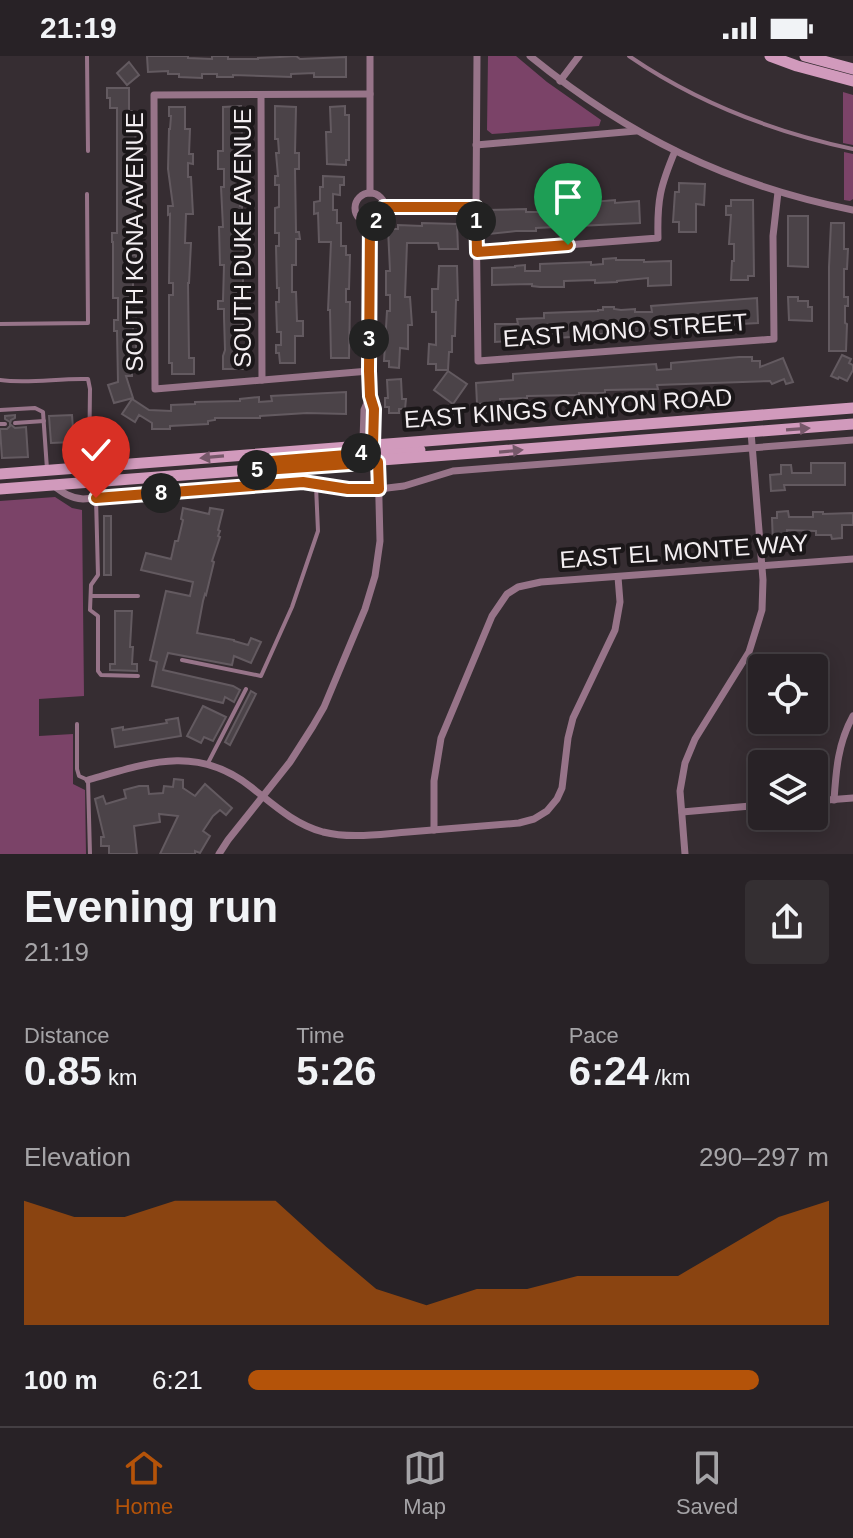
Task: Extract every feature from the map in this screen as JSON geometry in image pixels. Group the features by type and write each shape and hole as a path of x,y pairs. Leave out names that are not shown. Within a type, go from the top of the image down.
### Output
{"main road":[{"path":"770,56 853,81"},
{"path":"805,56 853,69"},
{"name":"EAST KINGS CANYON ROAD","path":"0,474 853,408"},
{"name":"EAST KINGS CANYON ROAD","path":"0,489 378,462 835,426 853,422"},
{"path":"378,462 379,457 387,452 485,445 507,436"},
{"path":"249,471 272,461 359,454 369,451 367,446"}],"street":[{"path":"370,56 370,193"},
{"path":"477,56 477,252 658,238 659,192 675,151"},
{"path":"530,56 603,111 675,151 743,181 815,203 853,210"},
{"path":"560,81 579,56"},
{"path":"261,95 370,94"},
{"name":"SOUTH KONA AVENUE","path":"261,95 154,95 155,389 262,380"},
{"name":"SOUTH DUKE AVENUE","path":"261,95 262,380"},
{"path":"476,145 636,131"},
{"name":"EAST MONO STREET","path":"477,252 478,361 774,339 773,236 778,192"},
{"path":"370,193 382,199 384,207 379,219 370,222 360,218 355,209 357,200 370,193"},
{"path":"384,207 476,207"},
{"path":"367,446 374,409 369,371 370,222"},
{"path":"262,380 369,371"},
{"path":"367,446 363,440 364,410 370,396"},
{"path":"685,854 682,776 690,750 743,664 758,626 763,592 751,432"},
{"name":"EAST KINGS CANYON ROAD","path":"53,485 73,498 303,482 348,489 379,489 404,486 453,471 853,440"},
{"path":"219,854 290,762 313,726 365,609 380,541 378,462"},
{"name":"EAST EL MONTE WAY","path":"434,830 434,781 441,738 492,616 507,594 518,587 541,582 853,559"},
{"path":"88,780 154,762 180,760 207,765 238,777 298,822 325,832 354,836 519,823 534,819 547,811 562,788 573,718 615,630 620,602 618,577"},
{"path":"834,800 836,763 845,731 853,716"},
{"path":"828,800 853,798"},
{"path":"682,812 748,806"}],"lane":[{"path":"87,56 88,151"},
{"path":"629,56 665,79 746,118 853,149"},
{"path":"0,324 88,323 87,194"},
{"path":"0,380 88,379 89,467 93,482"},
{"path":"0,410 35,408 43,412 47,471"},
{"path":"15,423 44,421"},
{"path":"182,660 261,676 292,607 318,531 316,483"},
{"path":"96,498 98,575 91,585 90,610 98,616 98,671 101,675 138,676"},
{"path":"91,596 138,596"},
{"path":"207,765 246,689"},
{"path":"77,724 77,769 79,776 88,780 90,854"}],"shaded area":[{"path":"488,56 516,56 601,120 599,126 492,134 487,130"},
{"path":"843,92 853,95 853,145 843,143"},
{"path":"844,152 853,154 853,199 850,201 844,200"},
{"path":"55,497 72,508 82,510 84,696 39,699 39,736 73,734 73,784 85,790 86,854 0,854 0,501"}],"building":[{"path":"147,56 212,59 212,56 228,56 228,59 346,57 346,77 314,77 314,73 291,74 291,77 217,77 217,74 202,74 202,78 179,77 179,74 168,74 168,71 148,72"},
{"path":"129,62 139,75 127,85 117,73"},
{"path":"107,88 129,88 129,111 132,111 132,120 136,120 135,143 132,143 136,220 135,233 132,232 132,255 136,255 133,299 136,299 136,322 133,322 133,337 136,337 136,367 132,367 132,376 126,376 133,398 114,403 108,385 118,382 114,320 118,320 118,298 113,298 112,242 112,233 117,233 117,108 110,108"},
{"path":"241,106 239,160 242,160 242,184 239,184 239,196 242,206 243,283 240,283 239,298 242,298 243,335 239,335 239,350 242,350 243,369 223,369 224,309 218,309 218,301 223,301 224,265 220,265 219,227 223,227 221,187 224,187 224,169 218,169 218,151 223,151 223,107"},
{"path":"275,106 296,107 295,153 299,153 299,169 295,169 296,232 299,232 300,239 296,239 296,265 292,265 292,292 296,292 297,321 303,321 303,336 295,336 295,363 280,363 279,353 276,353 276,345 281,345 281,332 277,332 276,302 279,302 276,246 279,246 279,233 275,233 275,208 279,207 279,185 275,185 275,176 278,176 276,153 279,153 278,139 275,139"},
{"path":"345,106 345,115 349,115 349,160 346,160 346,165 327,164 326,132 331,132 330,107"},
{"path":"169,107 185,107 185,129 190,129 189,154 193,154 193,164 188,163 188,177 191,177 193,214 186,214 185,243 191,243 189,358 194,358 194,374 172,374 172,363 169,363 169,295 173,295 173,283 169,283 168,206 173,206 168,169"},
{"path":"323,176 344,177 340,195 333,194 333,210 337,210 337,223 341,223 341,246 346,246 346,255 350,255 349,289 346,289 346,302 350,302 349,358 331,358 328,310 331,242 319,242 318,213 314,214 314,202 320,201"},
{"path":"679,183 705,184 704,205 696,204 696,232 679,232 679,222 673,222 675,192 679,192"},
{"path":"615,200 615,203 639,201 640,223 536,228 536,231 489,234 487,210 526,209 526,212 540,212 545,210 545,206"},
{"path":"731,200 753,200 754,276 748,276 748,280 731,280 734,244 729,244 731,215 726,215 726,206 731,206"},
{"path":"788,216 808,216 808,267 788,266"},
{"path":"422,223 457,224 458,249 439,249 438,243 407,243 405,297 410,297 412,325 408,325 408,349 400,348 399,368 389,367 389,361 384,361 387,311 390,311 390,295 386,295 386,271 390,271 388,229 398,229 398,225 422,226"},
{"path":"831,223 844,223 844,249 848,249 847,269 844,269 844,297 848,297 848,306 845,306 846,351 829,351"},
{"path":"603,259 644,262 671,261 671,285 648,286 648,278 595,283 595,280 564,281 564,287 492,285 492,268 525,265 525,271 540,271 540,264 591,262 591,265 603,264"},
{"path":"439,266 457,266 455,336 452,336 448,370 436,370 436,364 428,364 429,344 436,345 432,289 438,289"},
{"path":"788,297 808,301 808,307 812,307 812,321 789,320"},
{"path":"757,298 758,323 705,326 705,322 691,323 691,328 609,334 598,334 598,330 584,331 585,336 495,342 495,324 518,324 517,319 544,318 544,313 598,311 603,307 652,312 651,306"},
{"path":"842,355 851,359 849,363 853,365 847,381 831,376"},
{"path":"752,357 752,361 760,361 760,367 783,358 793,382 786,384 784,379 772,384 770,381 657,385 658,389 527,396 477,404 476,383 513,380 513,374 656,364 657,370 671,369 671,363"},
{"path":"448,371 467,384 453,404 434,390"},
{"path":"401,379 405,409 399,409 399,413 389,413 389,407 385,407 387,380"},
{"path":"346,392 346,414 215,418 208,424 152,429 152,423 139,415 135,422 122,414 132,399 149,410 171,411 171,405 195,402 240,401 259,397 259,402 272,401 271,396"},
{"path":"15,415 15,418 10,424 5,416"},
{"path":"72,415 74,442 51,443 49,416"},
{"path":"10,424 15,428 26,427 28,457 2,458 0,429 7,429"},
{"path":"811,463 845,463 845,485 784,485 785,490 771,491 770,475 781,474 781,465 791,465 792,473 811,473"},
{"path":"183,508 209,514 210,508 223,510 218,530 220,537 197,633 248,645 251,638 261,642 251,663 234,656 232,665 168,653 163,670 233,686 240,690 234,702 225,697 223,703 152,686 157,662 150,660 166,591 190,596 193,582 141,570 146,553 171,559 183,520"},
{"path":"788,511 789,517 813,517 813,512 853,513 853,525 842,525 842,538 832,539 831,535 816,535 816,531 787,530 788,543 773,544 772,518 777,518 777,512"},
{"path":"104,516 111,516 111,575 104,575"},
{"path":"115,611 132,611 130,647 133,647 132,664 137,664 137,671 110,670 110,664 115,664"},
{"path":"251,691 256,694 230,745 225,742"},
{"path":"203,706 226,717 213,741 204,737 201,743 187,736"},
{"path":"178,718 181,736 115,747 112,729 167,723 166,720"},
{"path":"174,779 183,780 183,788 195,796 205,784 232,808 226,815 220,810 213,816 203,831 210,836 200,853 160,854 178,816 159,814 160,822 134,826 137,854 109,854 109,846 101,846 101,837 104,837 95,799 103,796 106,804 126,798 124,790 139,786 148,786 149,794 163,793 164,786 173,787"}],"route":[{"path":"96,498 303,482 348,489 379,489 378,462 249,471 272,461 365,453 373,445 374,409 369,371 370,222 383,215 384,207 476,207 477,252 568,245"}]}
